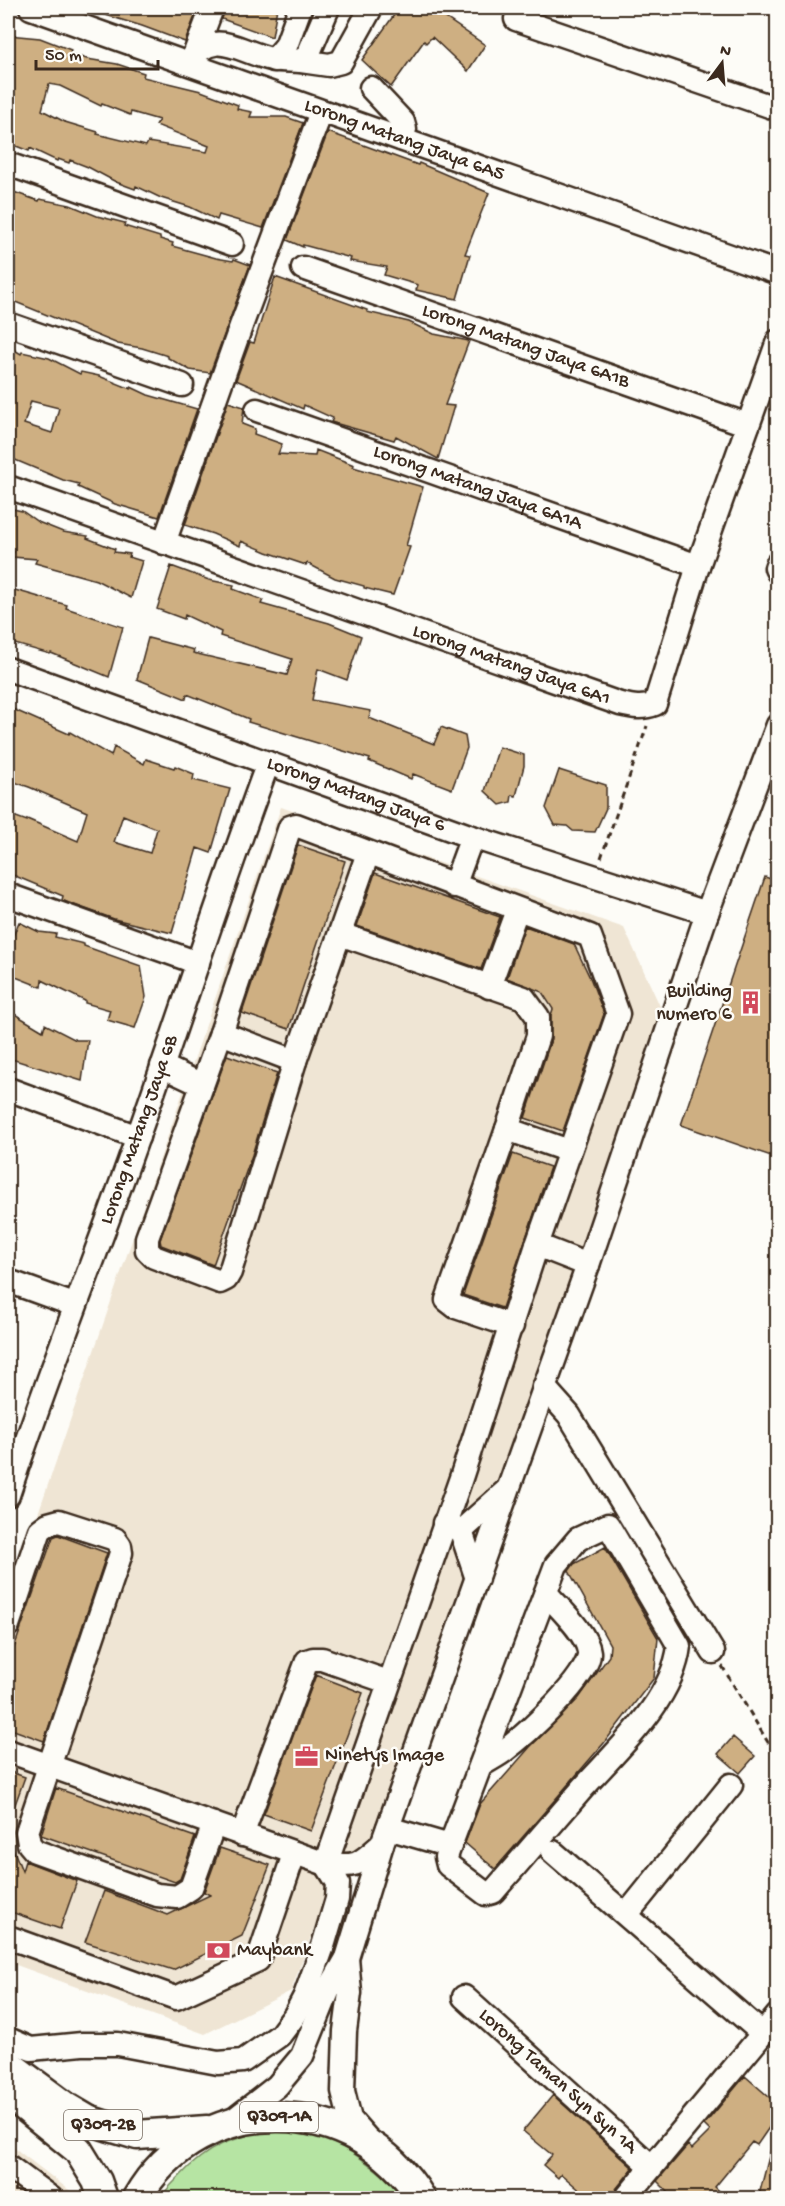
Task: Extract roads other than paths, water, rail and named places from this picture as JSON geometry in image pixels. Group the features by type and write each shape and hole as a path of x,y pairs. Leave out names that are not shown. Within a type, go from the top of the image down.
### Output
{"main road":[{"name":"Q309-2B","path":"8,2064 66,2107 88,2120 137,2135 221,2127"},
{"path":"8,2092 78,2150 97,2181 103,2199"},
{"name":"Q309-1A","path":"137,2199 151,2179 173,2155 193,2141 221,2127 265,2117 304,2119 342,2129 376,2148 413,2187"},
{"path":"413,2187 437,2199"}],"street":[{"name":"Lorong Matang Jaya 6A5","path":"31,8 192,58 321,112 777,273"},
{"path":"192,58 212,8"},
{"path":"274,60 286,46 300,8"},
{"path":"301,61 308,55 328,8"},
{"path":"192,58 204,46 220,42 274,60 329,65 341,62 371,8"},
{"path":"516,19 777,109"},
{"path":"271,93 276,69 274,60"},
{"path":"371,88 403,122 405,129 401,139"},
{"path":"164,543 241,326 321,112"},
{"path":"8,164 232,244"},
{"name":"Lorong Matang Jaya 6A1B","path":"303,268 748,425"},
{"path":"8,324 182,385"},
{"path":"698,566 777,341"},
{"name":"Lorong Matang Jaya 6A1A","path":"257,410 698,566"},
{"name":"Lorong Matang Jaya 6A1","path":"8,487 636,708 655,704 698,566"},
{"path":"777,563 777,572"},
{"name":"Lorong Matang Jaya 6","path":"8,669 471,837 707,913"},
{"path":"221,2127 277,2086 302,2056 329,1989 347,1958 385,1836 588,1265 707,913 777,725"},
{"name":"Lorong Matang Jaya 6B","path":"8,1495 12,1464 48,1383 74,1305 138,1137 224,882 268,763"},
{"path":"326,1864 388,1682 452,1527 537,1245 618,1014 590,936 296,825 290,827 221,1033 147,1238 147,1250 154,1257 220,1282 226,1279 230,1272 295,1061 368,853"},
{"path":"454,886 471,837"},
{"path":"8,895 198,963"},
{"path":"489,987 517,910"},
{"path":"340,934 524,998 538,1017 538,1036 447,1300 456,1307 512,1326"},
{"path":"221,1033 295,1061"},
{"path":"162,1066 202,1085"},
{"path":"8,1089 138,1137"},
{"path":"507,1130 570,1152"},
{"path":"537,1245 588,1265"},
{"path":"8,1281 74,1305"},
{"path":"544,1387 569,1414 713,1652"},
{"path":"452,1527 508,1489"},
{"path":"608,1525 679,1646 677,1658 661,1695 637,1727 493,1892 486,1894 448,1865 446,1857 556,1565 578,1539 630,1514"},
{"path":"8,1625 16,1575 40,1530 48,1524 59,1521 115,1539 120,1546 121,1553 27,1832 29,1844 35,1851 157,1895 177,1898 191,1888 214,1824"},
{"path":"452,1527 477,1579"},
{"path":"481,1765 504,1751 555,1706 585,1670 590,1653 583,1637 546,1593"},
{"path":"242,1834 307,1661 322,1659 388,1682"},
{"path":"8,1751 326,1864 345,1866 359,1864 385,1836"},
{"path":"627,1914 731,1785"},
{"path":"385,1836 450,1846"},
{"path":"553,1852 762,2033"},
{"path":"8,1937 176,1998 258,1960 294,1854"},
{"path":"8,2039 31,2049 82,2044 118,2044 218,2063 243,2061 280,2035 295,2015 305,1996 337,1899 338,1883 326,1864"},
{"path":"347,1958 350,1993 343,2091 350,2119 376,2148"},
{"name":"Lorong Taman Syn Syn 1A","path":"464,1996 651,2166"},
{"path":"626,2199 777,2015"},
{"path":"8,2166 51,2199"}],"place":[{"name":"Building numero 6","path":"750,1003"},
{"name":"Ninetys Image","path":"307,1756"},
{"name":"Maybank","path":"219,1951"}]}
